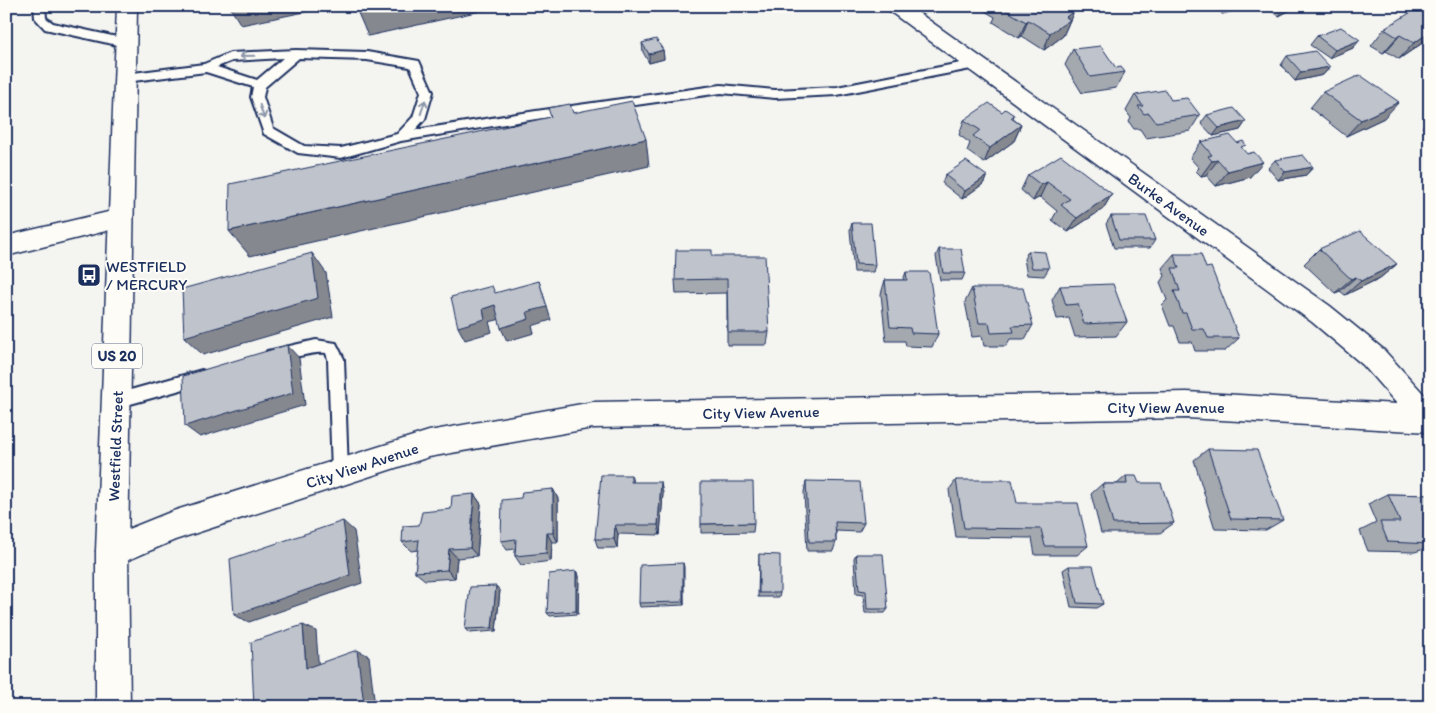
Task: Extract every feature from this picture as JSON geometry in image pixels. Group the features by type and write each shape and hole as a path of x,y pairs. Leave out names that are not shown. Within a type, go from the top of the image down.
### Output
{"street":[{"name":"Westfield Street","path":"113,707 112,551 127,6"},
{"name":"Burke Avenue","path":"895,6 1321,314 1373,357 1428,419"},
{"path":"1412,6 1430,16"},
{"path":"6,246 121,218"},
{"name":"City View Avenue","path":"112,551 173,526 429,444 593,415 1187,405 1428,419"}],"lane":[{"path":"40,6 38,13 42,22 49,26 126,43"},
{"path":"125,78 206,68 230,57 296,54 367,56 415,64 428,92 419,119 401,137"},
{"path":"296,54 259,85 257,97 268,131 302,150 341,153 401,137 536,115 721,89 775,94 837,91 976,64"},
{"path":"206,68 259,85"},
{"path":"254,362 301,347 319,345 330,348 336,359 340,472"},
{"path":"116,401 216,374"}],"building":[{"path":"231,6 244,6 231,9"},
{"path":"356,6 391,6 358,13"},
{"path":"999,6 1066,6 1074,11 1066,17 1070,20 1050,33 1028,20 1026,22"},
{"path":"1416,9 1430,16 1430,32 1414,43 1400,35 1397,37 1384,29"},
{"path":"1341,27 1360,40 1335,50 1317,36"},
{"path":"656,39 663,50 649,54 642,43"},
{"path":"1101,46 1116,68 1121,67 1125,72 1090,77 1073,49"},
{"path":"1315,51 1330,67 1301,72 1287,56"},
{"path":"1360,75 1399,102 1361,120 1323,92"},
{"path":"1165,90 1171,100 1187,98 1200,115 1156,122 1149,113 1144,114 1138,106 1143,106 1135,95"},
{"path":"632,101 646,139 229,231 230,184 551,117 548,108 570,104 573,113"},
{"path":"989,103 1002,112 1005,109 1014,115 1011,118 1021,125 990,148 973,136 980,130 964,120"},
{"path":"1234,108 1246,121 1219,128 1207,115"},
{"path":"1230,135 1237,143 1243,141 1246,145 1241,147 1247,154 1254,152 1263,162 1228,171 1218,160 1212,161 1208,156 1212,155 1201,142"},
{"path":"1061,155 1112,194 1077,218 1061,205 1070,199 1047,182 1041,185 1028,175"},
{"path":"1303,155 1313,167 1285,172 1275,160"},
{"path":"966,161 987,176 965,191 945,175"},
{"path":"1111,216 1146,216 1155,240 1119,240"},
{"path":"852,223 871,223 875,265 856,264"},
{"path":"1360,231 1397,264 1361,281 1356,277 1351,279 1319,249"},
{"path":"939,249 961,249 965,273 943,273"},
{"path":"676,250 712,250 712,256 765,256 769,332 728,332 727,279 675,280"},
{"path":"1028,251 1045,252 1049,268 1032,268"},
{"path":"312,253 318,298 184,337 182,289"},
{"path":"1174,254 1201,254 1206,268 1211,267 1239,338 1208,338 1204,329 1192,329 1186,313 1182,313 1174,291 1180,291 1172,268 1179,268"},
{"path":"906,272 929,272 938,334 911,333 910,328 890,327 885,280 907,280"},
{"path":"539,281 547,307 527,312 529,319 501,328 495,305 483,309 485,319 458,327 451,297 492,286 495,293"},
{"path":"1113,284 1127,322 1084,324 1078,304 1066,305 1060,286"},
{"path":"972,288 1023,288 1033,325 1012,326 1014,332 991,333 989,323 979,323"},
{"path":"287,345 293,393 185,426 183,376"},
{"path":"1208,449 1257,450 1283,520 1231,519"},
{"path":"601,475 631,475 631,482 661,482 658,525 615,525 614,539 595,539"},
{"path":"1126,476 1136,476 1139,483 1161,483 1174,523 1113,524 1102,484 1127,484"},
{"path":"956,480 1012,480 1017,503 1078,503 1088,546 1045,546 1041,529 964,528"},
{"path":"806,481 860,482 864,523 835,522 836,542 809,542"},
{"path":"701,482 753,482 754,523 701,524"},
{"path":"553,489 553,533 547,533 546,553 515,556 516,539 501,541 502,500 521,498 522,492"},
{"path":"474,494 470,548 449,549 447,570 415,572 419,540 402,542 403,526 419,525 422,512 451,509 452,496"},
{"path":"1388,494 1430,495 1430,544 1388,542 1380,522 1400,522"},
{"path":"343,521 350,575 234,615 230,559"},
{"path":"759,554 780,555 780,593 759,593"},
{"path":"856,554 883,554 888,609 867,609 866,591 859,590"},
{"path":"683,563 683,602 639,603 640,565"},
{"path":"1069,566 1093,566 1103,604 1077,603"},
{"path":"576,571 576,611 547,613 549,574"},
{"path":"496,586 492,628 465,629 470,587"},
{"path":"303,625 306,668 357,650 364,704 357,707 254,707 251,642"}],"place":[{"name":"WESTFIELD / MERCURY","path":"89,275"}]}
